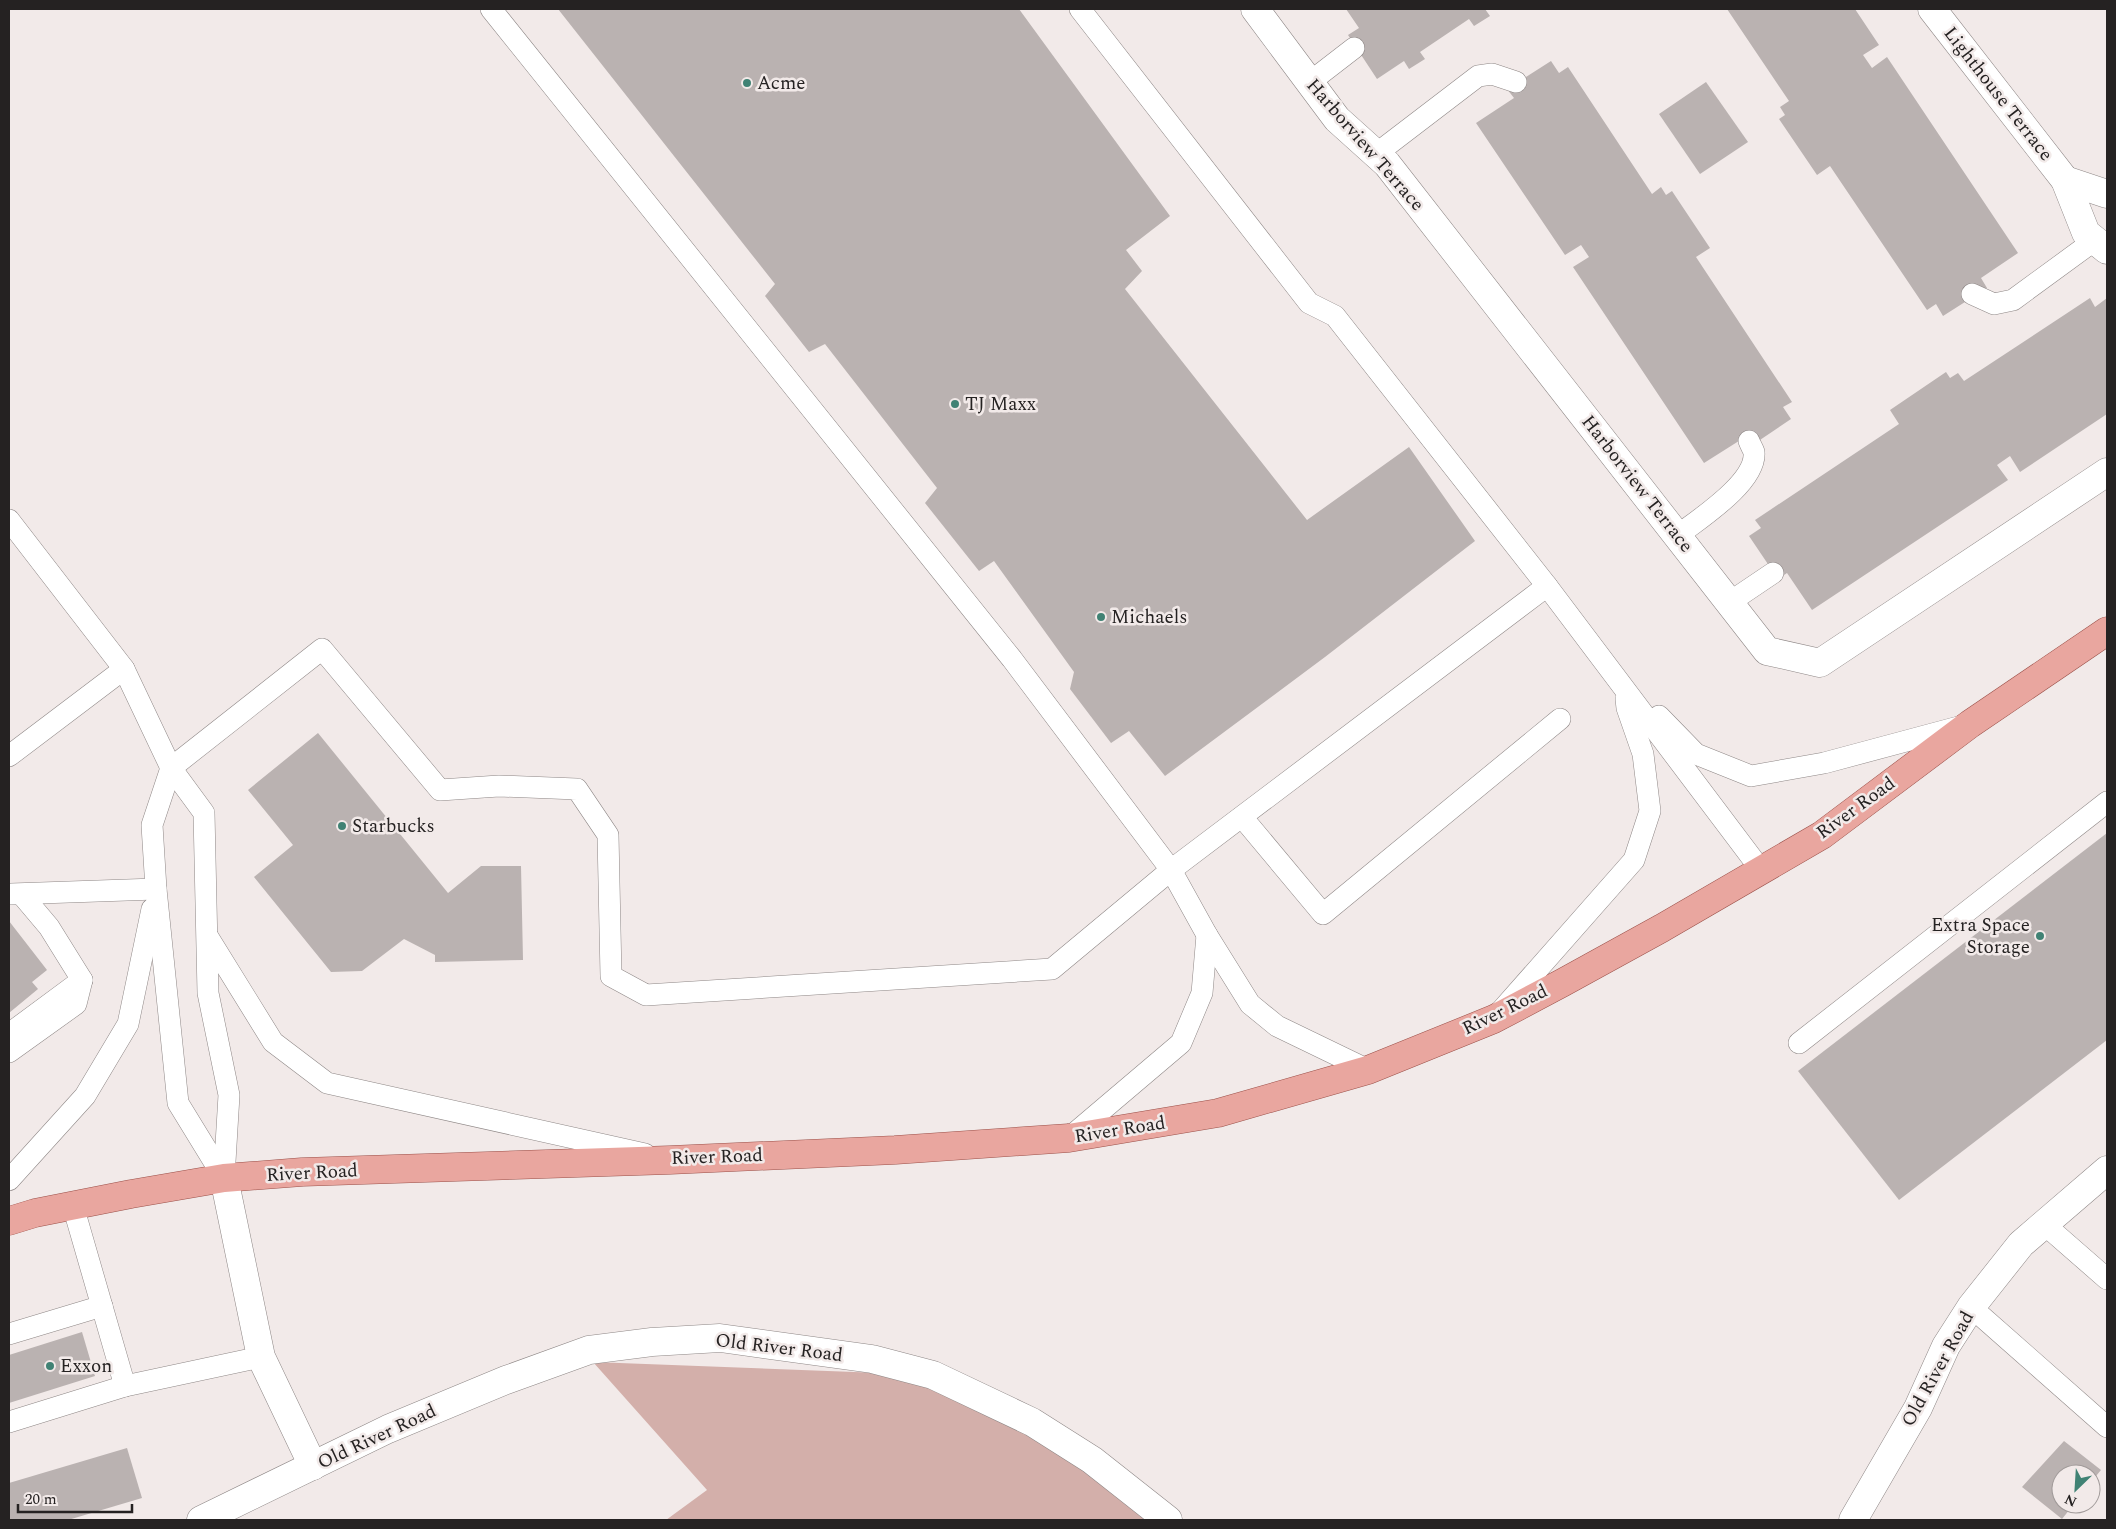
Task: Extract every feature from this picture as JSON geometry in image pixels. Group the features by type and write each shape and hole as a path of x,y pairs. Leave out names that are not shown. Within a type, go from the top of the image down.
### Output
{"main road":[{"name":"River Road","path":"9,1221 35,1213 224,1178 302,1172 670,1160 895,1150 1069,1138 1218,1113 1368,1070 1494,1019 1654,933 1822,835 1970,724 2107,631"}],"street":[{"name":"Harborview Terrace","path":"1255,9 1337,119 1393,172 1768,651 1820,662 2107,472"},
{"name":"Lighthouse Terrace","path":"1932,9 2065,180 2086,233 2101,245"},
{"name":"Lighthouse Terrace","path":"2065,180 2107,194"},
{"name":"Old River Road","path":"1853,1520 1918,1408 1946,1346 1971,1308 2021,1244 2107,1170"},
{"path":"224,1178 261,1357 313,1466"},
{"name":"Old River Road","path":"201,1520 388,1429 506,1380 589,1350 652,1342 720,1338 872,1359 933,1375 1032,1422 1092,1460 1168,1520"}],"lane":[{"path":"491,9 976,613 1171,870 1206,935 1250,1004 1277,1026 1368,1070"},
{"path":"1080,9 1309,303 1335,316 1548,586 1761,870"},
{"path":"1310,82 1354,48"},
{"path":"1376,154 1478,76 1492,74 1516,82"},
{"path":"1972,294 1994,304 2013,300 2101,245"},
{"path":"1677,536 1727,498 1748,474 1754,452 1749,441"},
{"path":"9,520 124,668 171,768 204,813 208,993 229,1095 224,1178"},
{"path":"1730,602 1773,573"},
{"path":"224,1178 178,1104 156,889 152,825 171,768 322,649 440,790 499,786 577,789 608,835 611,976 646,995 1052,969 1171,870 1548,586"},
{"path":"9,756 124,668"},
{"path":"1626,691 1649,705 1696,754 1751,776 1824,764 1970,724"},
{"path":"1494,1019 1634,860 1650,811 1644,754 1627,708 1626,691"},
{"path":"1242,817 1323,914 1560,719"},
{"path":"1799,1043 2107,802"},
{"path":"15,895 156,889"},
{"path":"9,1180 85,1096 128,1024 156,889"},
{"path":"9,1052 76,1004 82,980 49,927 15,895"},
{"path":"1069,1138 1181,1043 1202,993 1206,935"},
{"path":"208,936 273,1042 327,1083 670,1160"},
{"path":"9,1034 82,980"},
{"path":"73,1206 125,1386"},
{"path":"2044,1224 2107,1279"},
{"path":"9,1334 102,1306"},
{"path":"1971,1308 2107,1427"},
{"path":"9,1422 125,1386 261,1357"}],"shaded area":[{"path":"593,1362 933,1375 1170,1520 666,1520 707,1490"}],"building":[{"path":"558,9 1019,9 1170,216 1126,250 1142,271 1125,289 1307,520 1409,447 1475,541 1325,657 1165,776 1129,731 1111,743 1070,689 1074,672 994,561 979,571 925,503 937,488 825,344 809,352 765,296 775,284"},
{"path":"1346,9 1485,9 1490,16 1474,26 1469,19 1420,52 1425,59 1409,69 1404,61 1377,79 1348,35 1359,28"},
{"path":"1727,9 1855,9 1879,45 1863,55 1872,68 1887,57 2018,253 1981,278 1987,288 1943,316 1936,304 1927,310 1830,166 1817,175 1779,119 1785,115 1780,107 1789,101"},
{"path":"1551,61 1559,73 1568,67 1652,194 1661,187 1666,195 1672,191 1710,248 1696,257 1792,402 1783,407 1791,419 1748,448 1742,439 1704,463 1573,267 1589,257 1581,245 1565,255 1476,123 1514,98 1507,89"},
{"path":"1706,82 1748,142 1700,174 1659,114"},
{"path":"2090,298 2095,307 2107,298 2107,414 2020,472 2010,456 1997,465 2008,480 1812,610 1787,573 1778,579 1749,536 1761,528 1755,520 1899,424 1890,410 1946,372 1950,378 1958,373 1964,381"},
{"path":"318,733 448,893 481,866 521,866 523,960 435,962 435,955 404,939 362,971 331,972 254,877 293,845 248,790"},
{"name":"Extra Space Storage","path":"2107,833 2107,1040 1899,1200 1798,1071"},
{"path":"9,921 47,970 32,982 38,989 9,1013"},
{"name":"Exxon","path":"82,1332 95,1376 9,1403 9,1355"},
{"path":"2064,1441 2093,1464 2051,1464 2051,1510 2022,1487"},
{"path":"127,1448 142,1498 68,1520 9,1520 9,1483"},
{"path":"2056,1514 2066,1514 2062,1519"}],"place":[{"name":"Acme","path":"747,83"},
{"name":"TJ Maxx","path":"955,404"},
{"name":"Michaels","path":"1101,617"},
{"name":"Starbucks","path":"342,826"},
{"name":"Extra Space Storage","path":"2040,936"},
{"name":"Exxon","path":"50,1366"}]}
